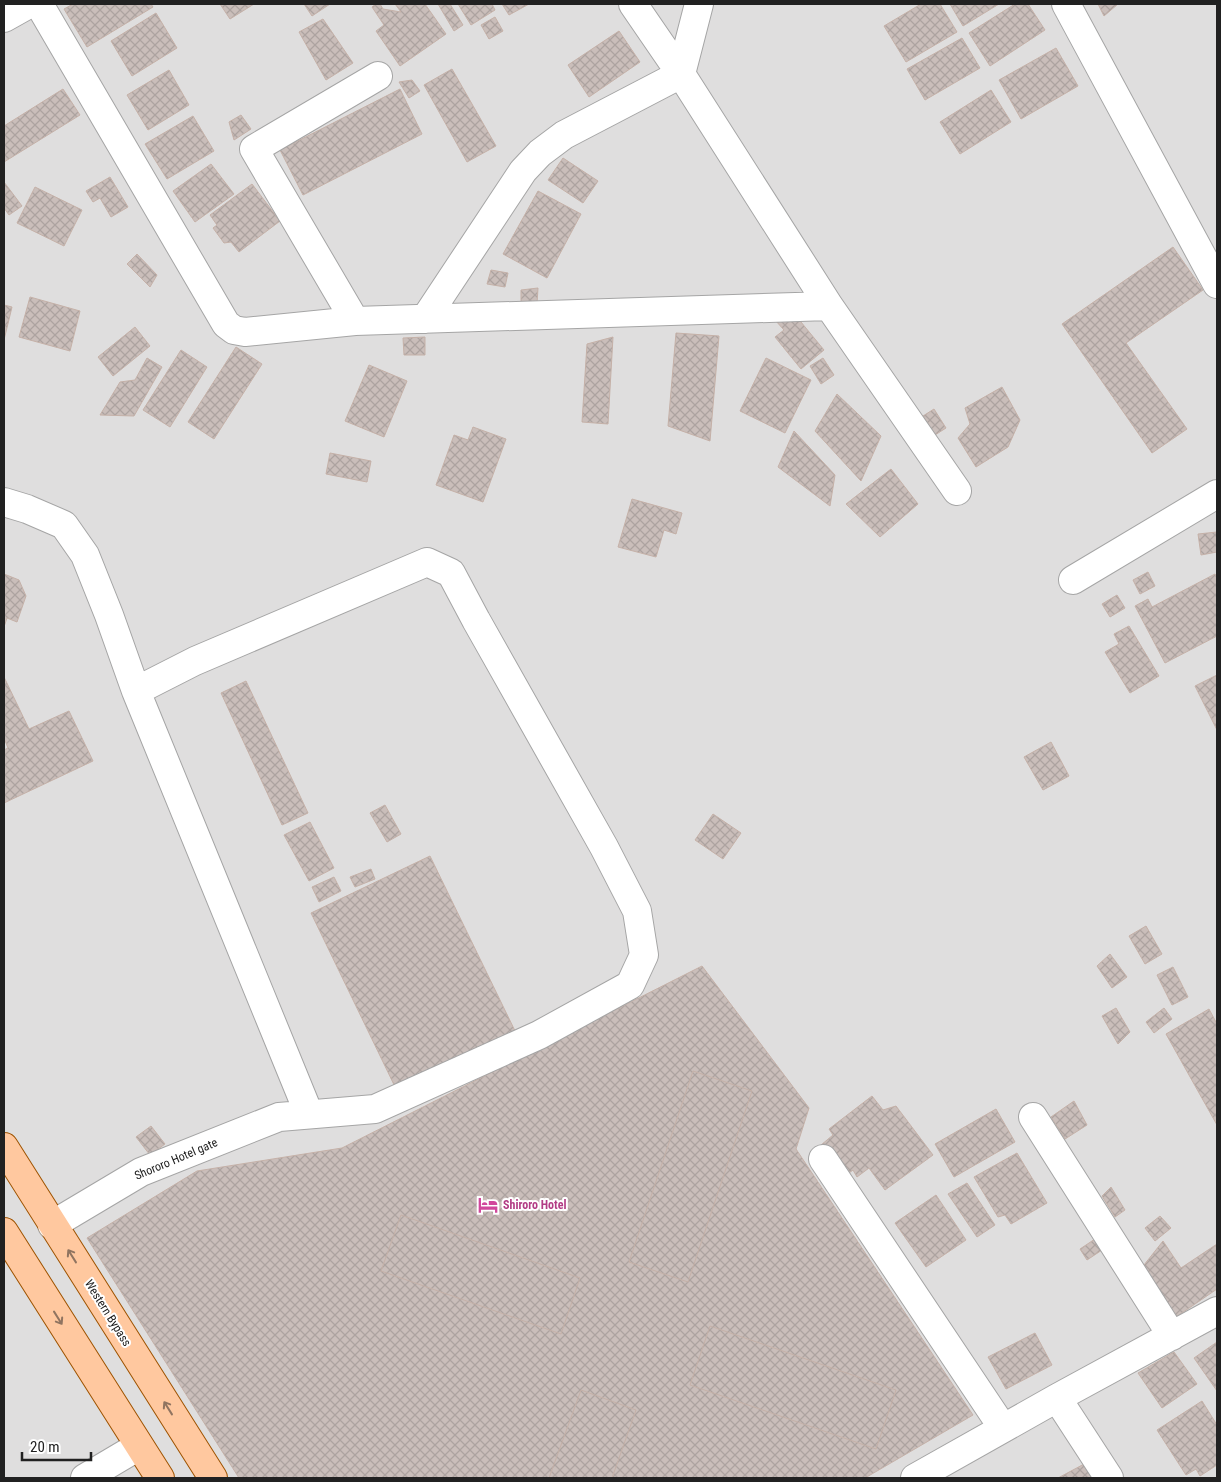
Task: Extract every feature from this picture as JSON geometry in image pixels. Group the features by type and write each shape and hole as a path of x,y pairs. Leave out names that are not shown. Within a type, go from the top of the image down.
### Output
{"main road":[{"name":"Western Bypass","path":"4,1147 213,1478"},
{"path":"4,1232 160,1478"}],"street":[{"path":"4,18 29,4"},
{"path":"39,4 226,324 234,330 245,332 356,321 829,306"},
{"path":"633,4 681,74 829,306 957,491"},
{"path":"425,319 523,171 540,153 564,135 681,74 699,4"},
{"path":"1066,4 1217,284"},
{"path":"356,321 254,149 378,76"},
{"path":"1073,580 1217,494"},
{"path":"4,502 28,509 64,525 84,555 109,615 136,691 309,1114"},
{"name":"Shororo Hotel gate","path":"52,1225 141,1172 279,1117 375,1109 539,1035 630,985 644,954 637,912 604,847 451,573 427,562 195,661 136,691"},
{"path":"1033,1117 1172,1336"},
{"path":"823,1159 1003,1428"},
{"path":"915,1478 1217,1311"},
{"path":"1057,1398 1109,1478"},
{"path":"84,1478 139,1446"}],"shaded area":[{"path":"4,4 1217,4 1217,1478 4,1478"}],"building":[{"path":"73,4 151,4 153,7 87,47 64,9"},
{"path":"220,4 254,4 230,19"},
{"path":"304,4 330,4 312,16"},
{"path":"380,4 383,9 401,12 395,4 425,4 446,34 400,66 376,31 384,25 372,7"},
{"path":"438,4 450,4 463,25 454,31"},
{"path":"458,4 492,4 495,10 471,25"},
{"path":"502,4 529,4 509,15"},
{"path":"921,4 940,4 957,32 906,62 884,26"},
{"path":"950,4 999,4 963,26"},
{"path":"1015,4 1028,4 1045,30 990,66 969,33"},
{"path":"1098,4 1118,4 1104,16"},
{"path":"156,13 177,48 132,76 111,41"},
{"path":"495,17 503,31 489,39 481,25"},
{"path":"323,19 353,63 326,80 299,32"},
{"path":"619,31 640,62 589,97 568,65"},
{"path":"962,38 980,68 925,100 907,69"},
{"path":"1056,48 1078,86 1021,119 999,80"},
{"path":"452,69 496,146 467,162 424,85"},
{"path":"169,70 189,105 148,130 127,95"},
{"path":"412,80 420,91 409,98 399,82"},
{"path":"63,89 80,115 4,162 4,126"},
{"path":"400,89 422,134 303,195 280,150"},
{"path":"991,90 1011,122 960,154 940,122"},
{"path":"241,115 251,129 234,140 229,122"},
{"path":"193,116 214,151 167,179 145,144"},
{"path":"563,158 598,181 583,203 548,180"},
{"path":"211,164 234,194 195,222 173,191"},
{"path":"110,177 128,207 111,217 100,198 93,202 86,191"},
{"path":"4,182 22,206 9,215 4,208"},
{"path":"252,184 280,221 239,252 231,242 224,243 213,228 217,225 210,215"},
{"path":"35,187 82,210 64,246 17,223"},
{"path":"538,191 581,214 547,278 503,254"},
{"path":"1173,247 1203,290 1126,343 1187,429 1152,453 1062,324"},
{"path":"137,254 157,275 150,287 127,264"},
{"path":"491,270 508,273 505,287 487,284"},
{"path":"538,288 537,304 521,303 521,290"},
{"path":"30,297 80,311 70,351 19,337"},
{"path":"4,305 12,307 4,340"},
{"path":"796,316 824,350 801,369 775,337 784,330 775,320"},
{"path":"135,327 150,346 113,376 98,357"},
{"path":"676,333 719,336 710,441 668,426"},
{"path":"425,337 425,355 404,355 403,338"},
{"path":"613,337 608,424 582,422 587,344"},
{"path":"236,347 262,364 214,439 188,422"},
{"path":"181,350 207,367 170,427 143,410"},
{"path":"147,358 162,367 134,416 100,415 120,382 135,380"},
{"path":"766,358 811,380 785,433 740,411"},
{"path":"823,358 834,375 821,384 810,366"},
{"path":"369,365 407,381 384,437 345,421"},
{"path":"1002,387 1020,420 1008,447 976,467 958,438 970,424 965,408"},
{"path":"837,394 881,436 861,481 815,431"},
{"path":"934,409 946,428 935,435 923,416"},
{"path":"473,427 506,439 483,502 436,485 454,435 468,440"},
{"path":"794,431 835,475 830,506 778,467"},
{"path":"330,453 371,461 367,482 326,474"},
{"path":"891,469 918,504 880,537 846,504"},
{"path":"632,499 682,513 676,534 664,530 656,557 618,547"},
{"path":"1217,532 1217,552 1201,555 1198,534"},
{"path":"1148,572 1155,586 1140,594 1133,580"},
{"path":"4,574 19,580 26,596 17,622 7,618 4,627"},
{"path":"1215,574 1217,578 1217,636 1165,663 1135,606 1148,599 1152,607"},
{"path":"1117,595 1125,608 1110,617 1102,604"},
{"path":"1129,626 1159,676 1130,693 1105,652 1119,644 1114,634"},
{"path":"1217,675 1217,730 1195,686"},
{"path":"4,677 29,729 69,711 93,761 4,803 4,750 8,748 4,738"},
{"path":"246,681 308,813 282,825 221,693"},
{"path":"1051,742 1069,776 1043,790 1024,757"},
{"path":"385,805 401,834 387,842 370,813"},
{"path":"713,814 741,833 723,859 695,840"},
{"path":"310,822 334,868 309,881 284,835"},
{"path":"430,856 517,1035 398,1093 311,913"},
{"path":"371,869 375,879 355,887 350,877"},
{"path":"334,877 341,891 319,902 312,887"},
{"path":"1146,926 1162,954 1145,964 1129,936"},
{"path":"1110,954 1127,977 1112,988 1097,966"},
{"name":"Shiroro Hotel","path":"702,966 809,1108 796,1149 973,1415 865,1478 239,1478 87,1238 197,1171 342,1148"},
{"path":"1173,967 1188,997 1172,1005 1157,975"},
{"path":"1116,1008 1130,1032 1118,1044 1102,1016"},
{"path":"1164,1008 1172,1019 1154,1033 1146,1022"},
{"path":"1209,1009 1217,1024 1217,1125 1166,1034"},
{"path":"693,1071 752,1091 688,1282 629,1262"},
{"path":"872,1096 883,1110 896,1106 933,1155 885,1190 869,1168 857,1177 853,1170 845,1176 821,1145 833,1135 829,1129"},
{"path":"1074,1101 1087,1125 1065,1139 1051,1117"},
{"path":"996,1109 1015,1142 954,1177 935,1144"},
{"path":"151,1126 165,1144 150,1155 136,1137"},
{"path":"1017,1153 1047,1203 1011,1224 1005,1215 998,1217 974,1177"},
{"path":"967,1183 995,1225 977,1237 948,1194"},
{"path":"1111,1187 1125,1210 1115,1217 1102,1196"},
{"path":"936,1195 966,1240 926,1267 895,1223"},
{"path":"401,1215 580,1278 561,1334 381,1271"},
{"path":"1160,1216 1171,1228 1155,1241 1145,1228"},
{"path":"1098,1237 1105,1248 1087,1260 1080,1249"},
{"path":"1163,1241 1181,1268 1217,1244 1217,1289 1173,1319 1140,1270"},
{"path":"710,1326 896,1390 876,1449 690,1385"},
{"path":"1035,1333 1052,1365 1006,1389 988,1357"},
{"path":"1217,1342 1217,1391 1194,1358"},
{"path":"1174,1352 1197,1384 1162,1408 1138,1373"},
{"path":"581,1390 636,1410 612,1478 549,1478"},
{"path":"1202,1401 1217,1425 1217,1465 1200,1476 1196,1469 1186,1475 1157,1430"},
{"path":"1086,1463 1094,1478 1058,1478"}],"place":[{"name":"Shiroro Hotel","path":"488,1205"}]}
